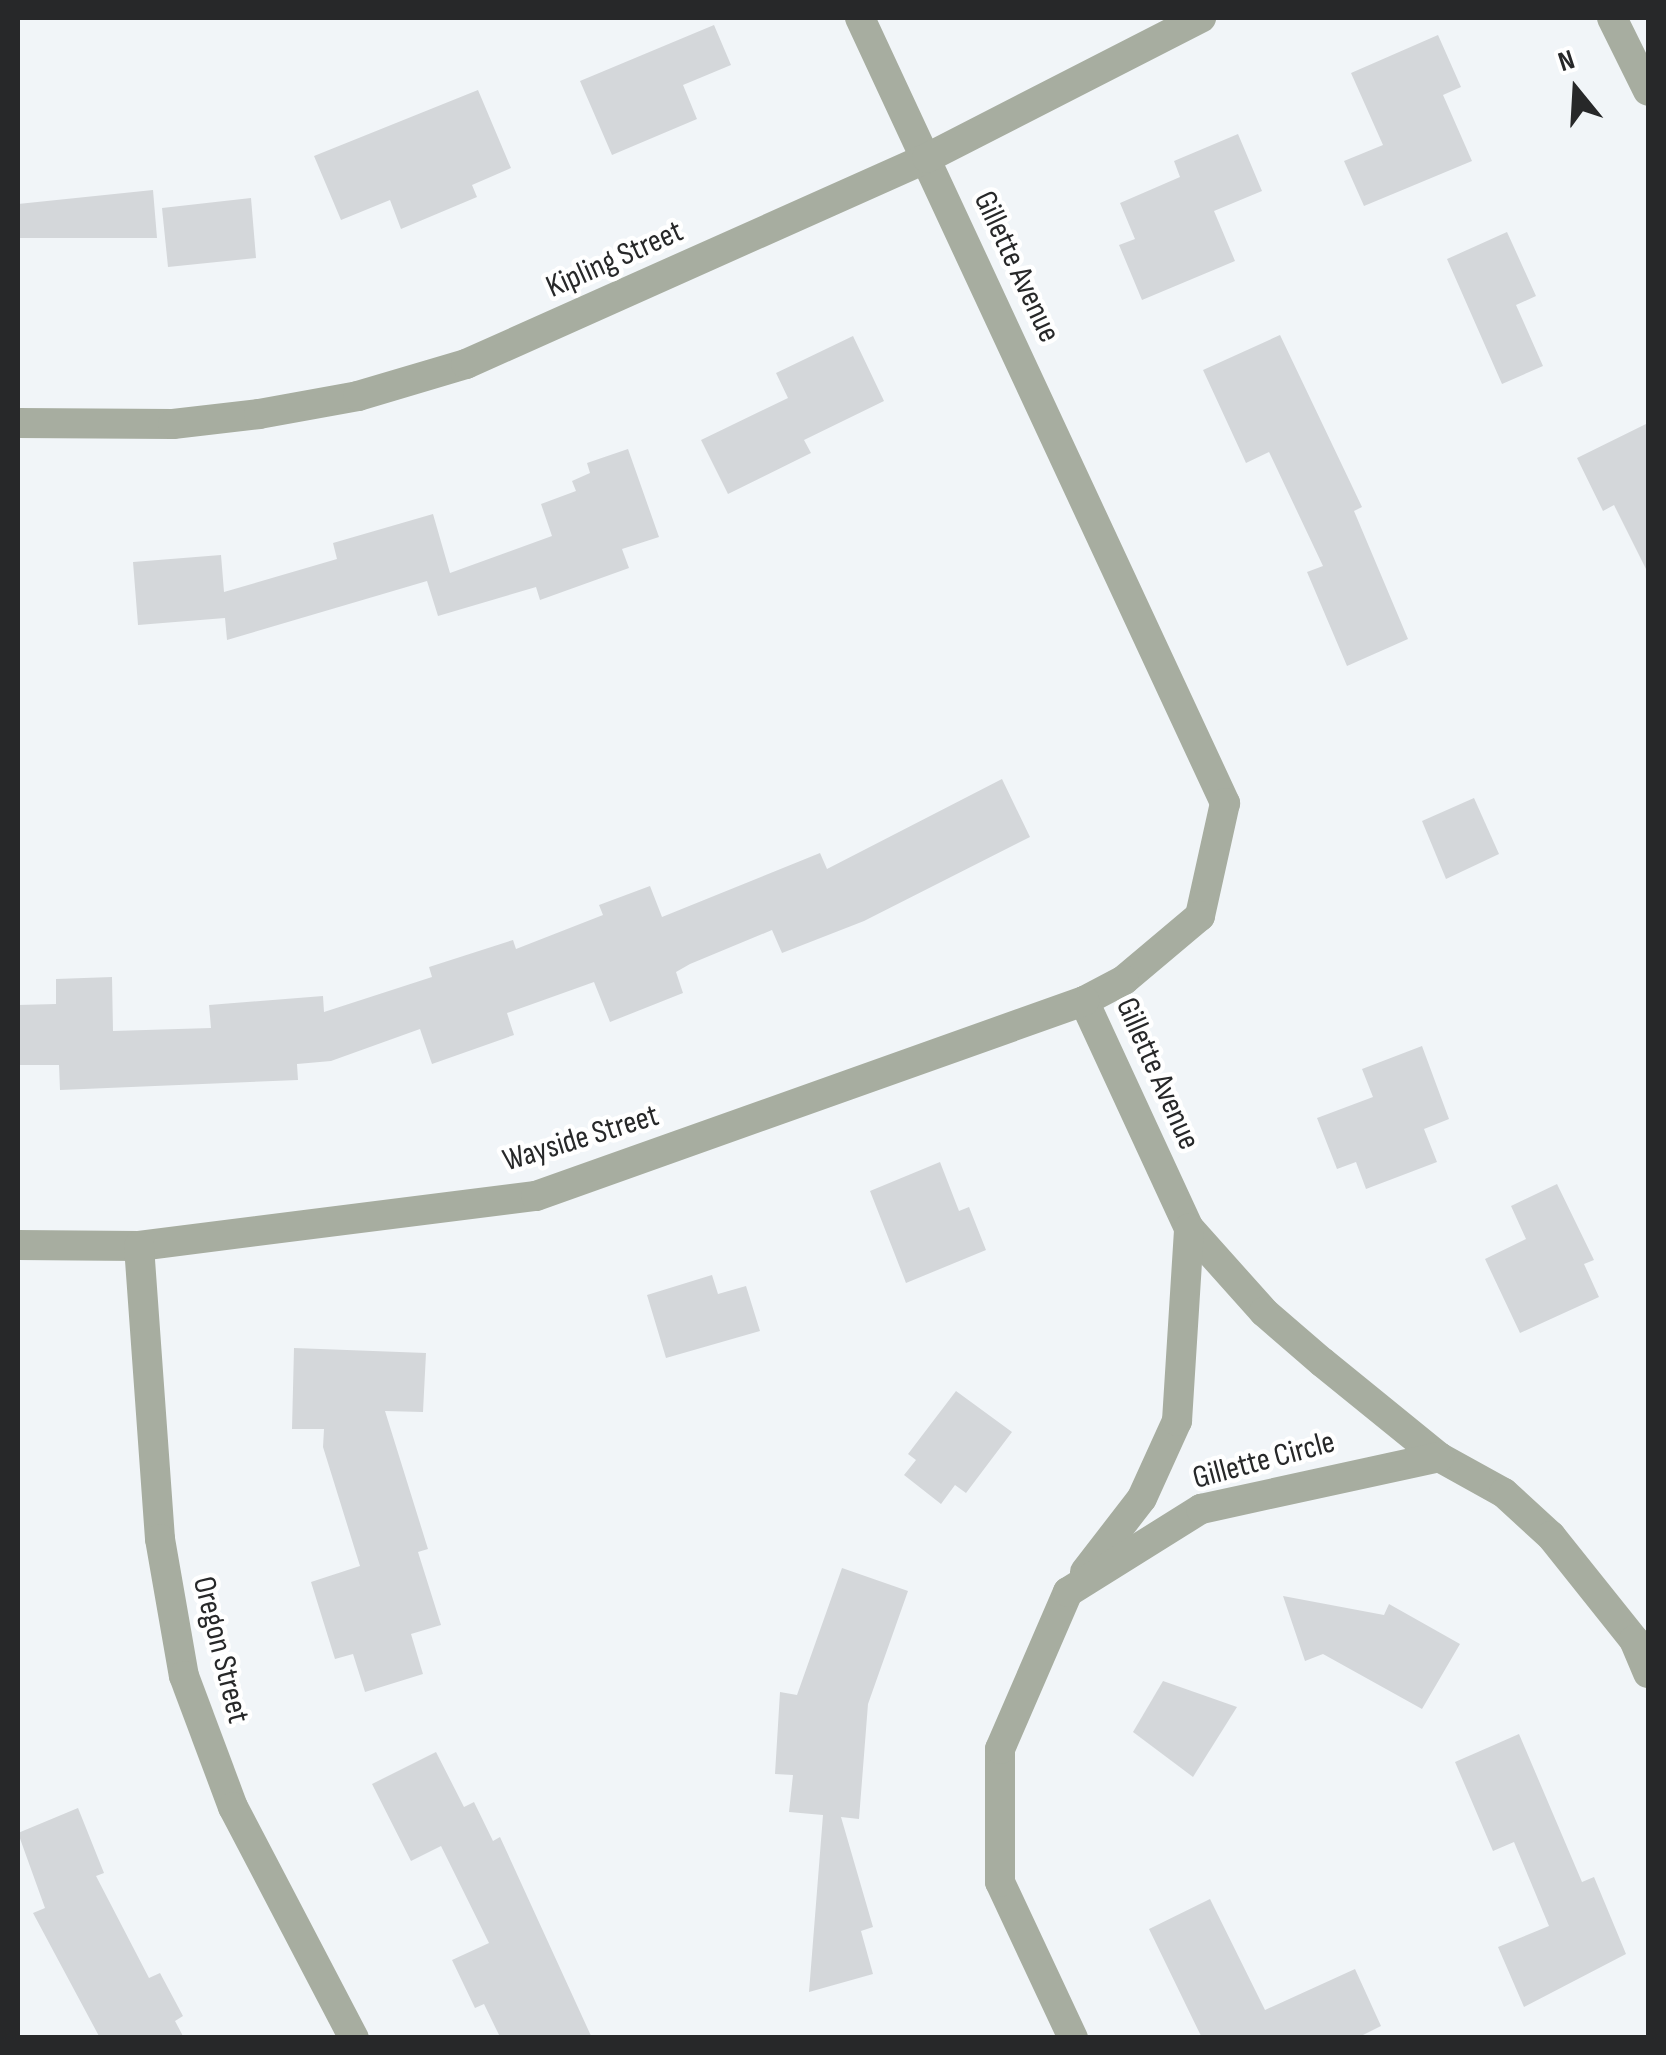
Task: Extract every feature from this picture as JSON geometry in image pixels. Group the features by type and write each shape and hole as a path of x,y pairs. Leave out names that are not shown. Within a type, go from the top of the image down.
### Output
{"street":[{"name":"Gillette Avenue","path":"860,18 1225,802 1200,916 1124,980 1084,1001 1189,1228 1264,1312 1439,1457 1504,1493 1551,1536 1634,1640 1648,1673"},
{"name":"Kipling Street","path":"18,422 172,424 302,408 412,382 527,338 928,158 1201,18"},
{"path":"1612,18 1648,91"},
{"name":"Wayside Street","path":"18,1245 139,1246 536,1196 1084,1001"},
{"name":"Gillette Circle","path":"1072,2038 1000,1882 1000,1749 1068,1592 1142,1498 1177,1421 1189,1228"},
{"name":"Oregon Street","path":"139,1246 162,1554 184,1676 233,1807 354,2038"},
{"name":"Gillette Circle","path":"1068,1592 1201,1510 1439,1457"}],"building":[{"path":"714,25 731,65 683,85 697,119 612,155 580,81"},
{"path":"1438,35 1461,87 1443,95 1472,161 1364,206 1344,161 1383,145 1351,73"},
{"path":"478,90 511,168 472,185 477,197 401,229 390,200 341,220 314,156"},
{"path":"1238,134 1262,191 1214,211 1235,261 1142,300 1119,245 1135,239 1120,203 1180,177 1174,161"},
{"path":"153,190 157,238 18,238 18,204"},
{"path":"251,198 256,258 168,267 162,208"},
{"path":"1507,232 1536,296 1516,305 1543,366 1502,384 1447,259"},
{"path":"1280,335 1362,507 1354,511 1408,639 1347,666 1307,572 1323,566 1269,452 1246,463 1203,370"},
{"path":"853,336 884,401 804,440 811,453 728,494 701,440 788,398 776,373"},
{"path":"1648,423 1648,573 1614,505 1603,511 1577,458"},
{"path":"628,449 659,537 622,549 629,568 540,600 536,587 438,616 427,581 227,640 225,618 138,625 133,562 221,555 224,592 337,559 333,543 433,514 450,573 552,536 541,504 576,491 572,481 590,473 587,463"},
{"path":"1002,779 1030,837 864,921 782,953 772,930 690,964 676,972 683,993 610,1022 594,982 507,1013 514,1035 432,1064 420,1029 331,1061 297,1064 298,1080 60,1090 59,1065 20,1065 18,1005 56,1004 56,979 112,977 113,1031 211,1028 209,1005 323,996 324,1012 432,977 429,967 513,940 516,949 603,915 599,905 650,886 662,917 820,853 827,869"},
{"path":"1474,798 1499,854 1446,879 1422,821"},
{"path":"1422,1046 1449,1119 1424,1129 1437,1162 1366,1189 1356,1162 1337,1169 1317,1118 1373,1097 1362,1069"},
{"path":"940,1162 959,1211 969,1207 986,1250 906,1283 870,1191"},
{"path":"1557,1184 1594,1260 1584,1264 1599,1297 1520,1333 1485,1259 1526,1239 1511,1206"},
{"path":"712,1275 718,1294 746,1286 760,1331 666,1358 647,1295"},
{"path":"294,1348 426,1353 423,1412 385,1411 428,1549 418,1552 441,1625 411,1634 423,1674 365,1692 353,1654 335,1659 311,1582 360,1566 323,1447 324,1429 292,1429"},
{"path":"956,1391 1012,1432 966,1493 955,1485 941,1504 904,1475 916,1460 908,1454"},
{"path":"842,1568 908,1591 868,1704 859,1819 841,1817 873,1927 861,1931 873,1974 809,1992 823,1815 789,1812 793,1775 775,1774 780,1692 797,1695"},
{"path":"1283,1596 1384,1615 1389,1604 1460,1644 1422,1709 1323,1654 1305,1661"},
{"path":"1163,1681 1237,1707 1193,1777 1133,1732"},
{"path":"1519,1734 1582,1882 1594,1877 1626,1954 1524,2007 1498,1947 1549,1926 1514,1842 1493,1851 1455,1762"},
{"path":"436,1752 464,1807 474,1802 493,1841 500,1837 592,2038 500,2037 484,2004 475,2008 452,1960 489,1943 441,1846 411,1861 372,1784"},
{"path":"78,1808 104,1873 96,1876 149,1978 160,1973 183,2016 175,2021 184,2038 100,2038 33,1913 45,1908 18,1833"},
{"path":"1210,1899 1265,2010 1355,1969 1381,2026 1357,2038 1202,2038 1149,1929"}]}
